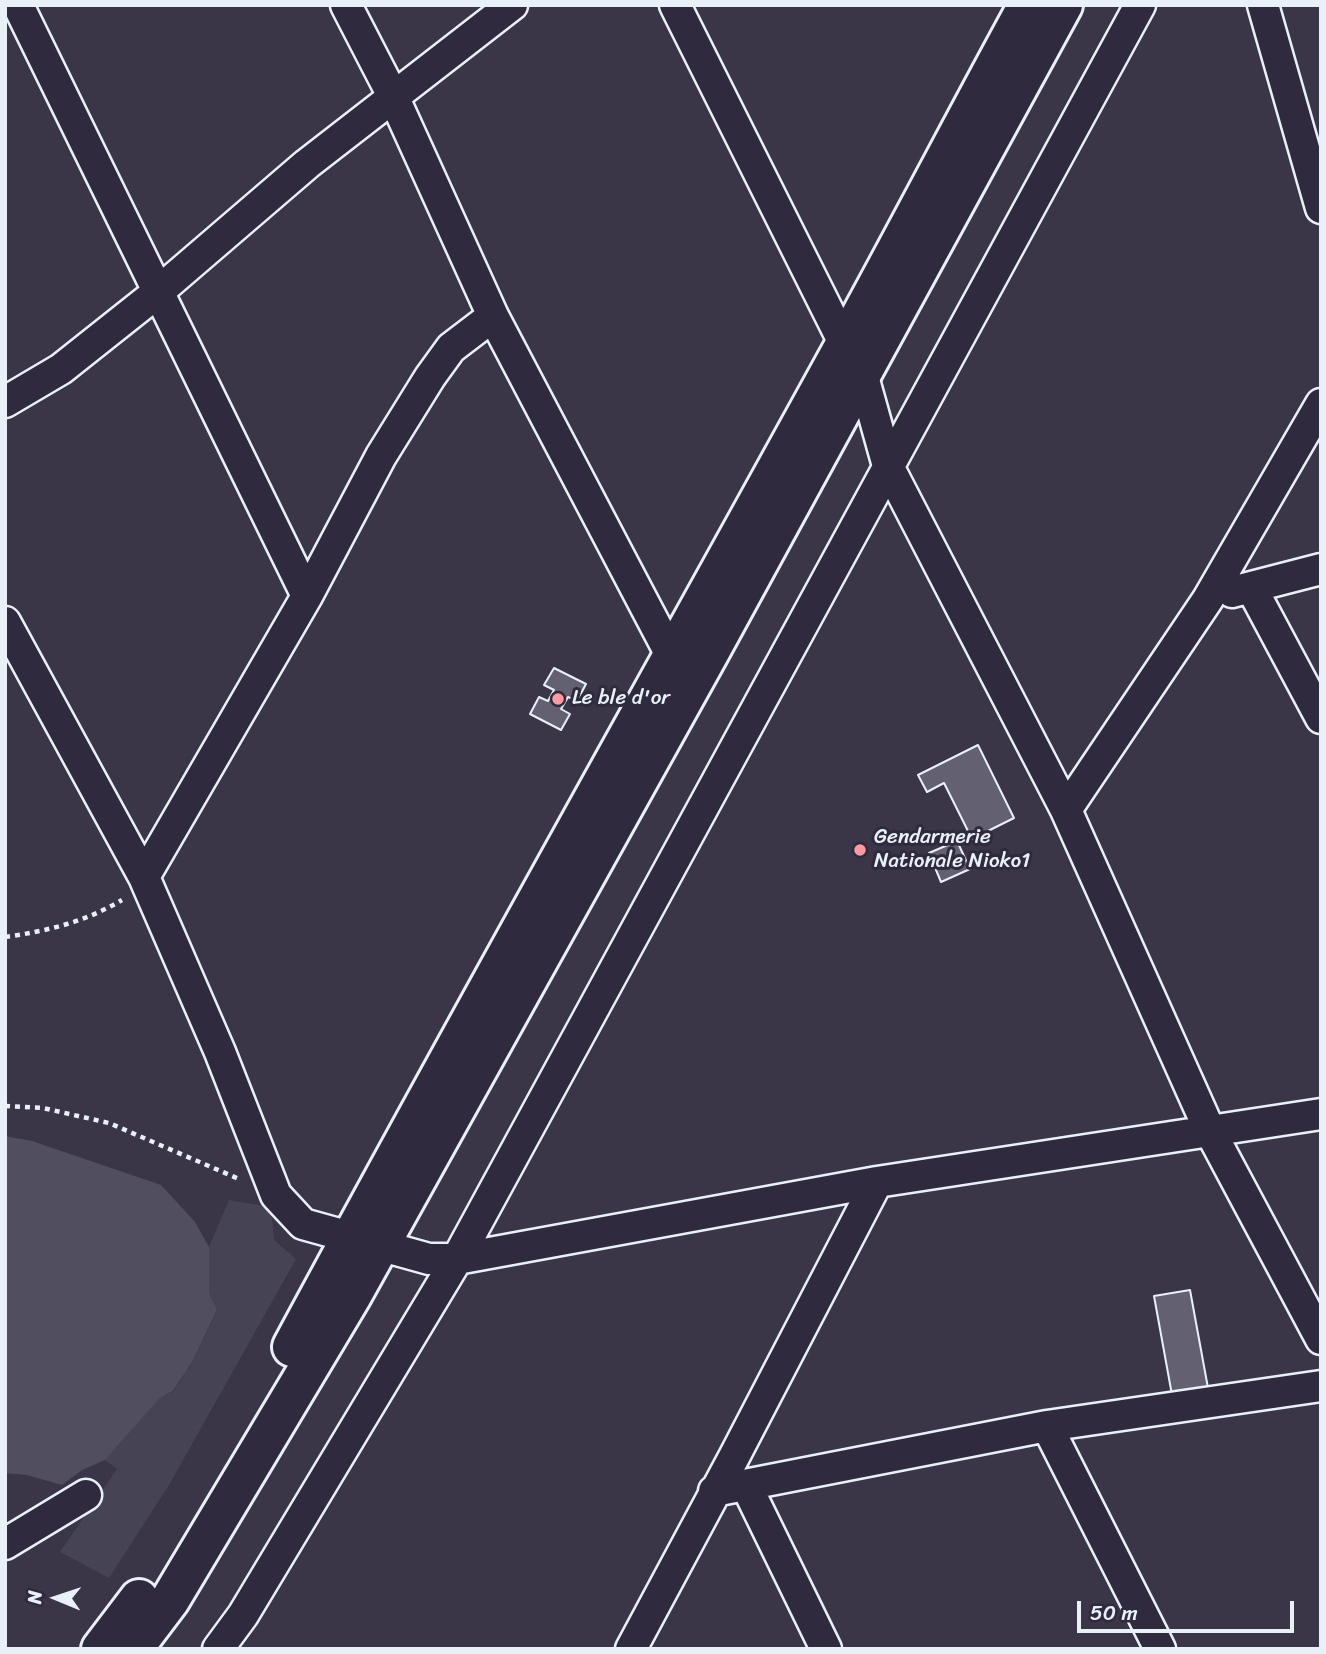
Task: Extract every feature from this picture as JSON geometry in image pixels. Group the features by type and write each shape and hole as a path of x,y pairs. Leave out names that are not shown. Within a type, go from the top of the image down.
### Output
{"street":[{"path":"18,5 307,596"},
{"path":"346,5 393,96 493,316 672,657"},
{"path":"5,402 61,369 158,292 307,164 512,5"},
{"path":"675,5 853,359 888,466 1066,810 1209,1129 1321,1339"},
{"path":"101,1649 148,1586 365,1242 694,679 853,359 944,156 1028,5"},
{"path":"133,1649 170,1600 365,1242 672,657 1063,5"},
{"path":"218,1649 243,1615 457,1259 1140,5"},
{"path":"1263,5 1321,208"},
{"path":"144,877 307,596 381,456 430,377 451,348 493,316"},
{"path":"1066,810 1208,599 1321,404"},
{"path":"1208,599 1321,569"},
{"path":"1251,587 1321,718"},
{"path":"5,622 144,877 220,1052 276,1195 303,1224 429,1259 457,1259 877,1182 1209,1129 1321,1114"},
{"path":"631,1649 877,1182"},
{"path":"715,1491 1047,1426 1321,1386"},
{"path":"1047,1426 1160,1649"},
{"path":"746,1485 826,1649"},
{"path":"5,1544 86,1494"}],"path":[{"path":"5,937 49,931 98,915 123,900 144,877"},
{"path":"5,1106 43,1108 109,1123 276,1195"}],"shaded area":[{"path":"5,1136 32,1141 161,1185 195,1222 209,1247 209,1293 217,1310 192,1362 173,1391 160,1398 105,1460 82,1470 62,1485 27,1475 5,1473"},
{"path":"229,1200 271,1207 274,1240 296,1259 169,1485 109,1578 60,1552 117,1469 105,1460 160,1398 174,1391 192,1362 217,1311 209,1293 209,1247"}],"building":[{"name":"Le ble d'or","path":"554,668 586,684 577,701 568,697 561,709 570,714 561,730 530,714 539,697 548,701 554,690 544,685"},
{"path":"978,745 1014,818 972,839 944,783 927,792 918,775"},
{"path":"957,841 970,869 941,882 929,853"},
{"path":"1190,1290 1208,1388 1172,1395 1154,1296"}],"place":[{"name":"Le ble d'or","path":"558,699"},
{"name":"Gendarmerie Nationale Nioko1","path":"860,850"}]}
